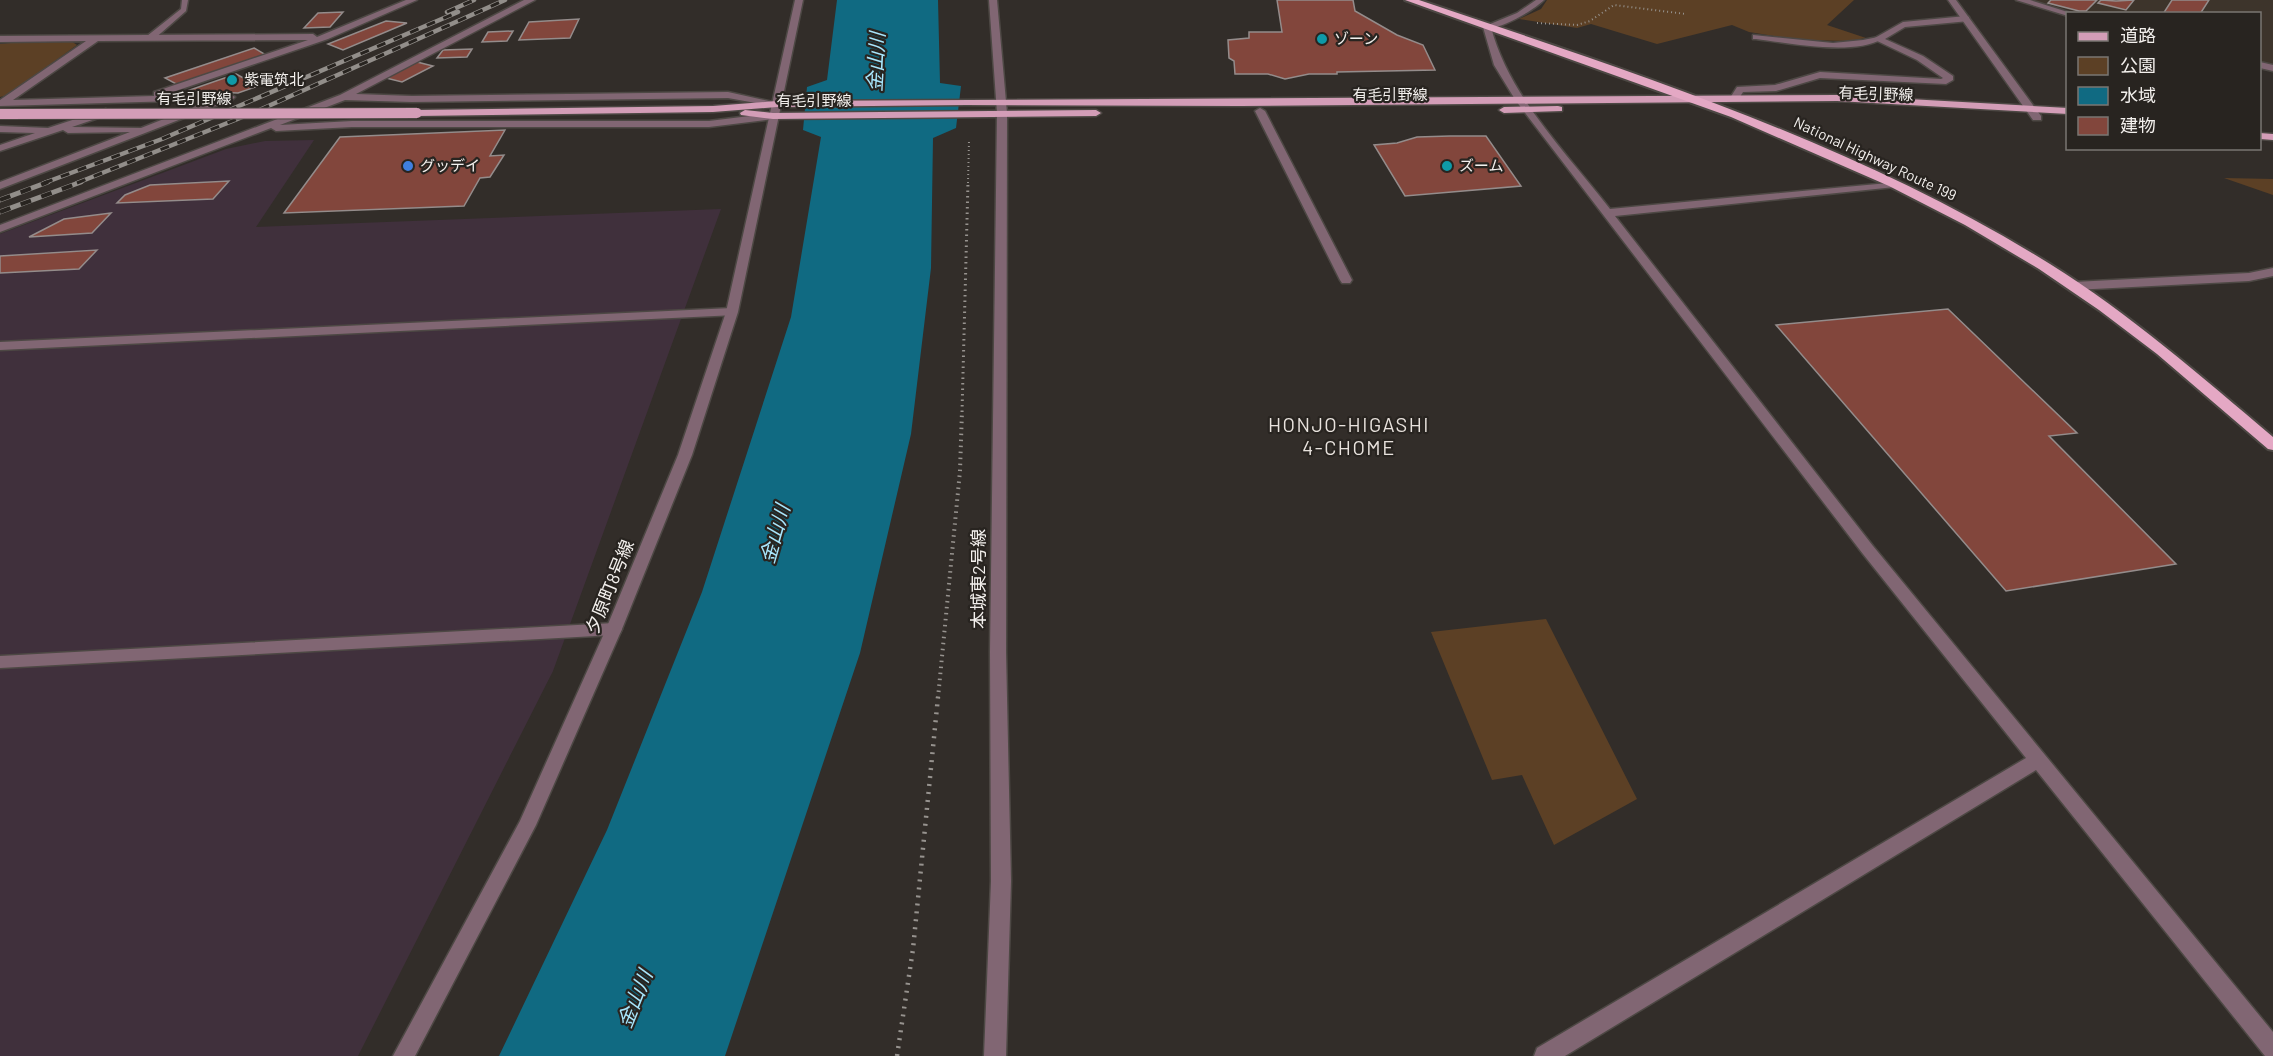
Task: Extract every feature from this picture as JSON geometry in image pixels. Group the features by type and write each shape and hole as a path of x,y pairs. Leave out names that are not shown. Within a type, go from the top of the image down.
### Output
{"highway":[{"name":"National Highway Route 199","path":"1410,0 1434,4 1487,27 1714,107 1824,150 1895,184 2010,245 2074,286 2197,381 2273,445"}],"main road":[{"name":"有毛引野線","path":"0,114 775,110 795,103 966,102 1002,108 1260,111 1524,105 1688,98 1838,98 2066,111"},
{"name":"有毛引野線","path":"775,110 792,116 966,114 1002,108 1524,105 1911,110 2066,121"}],"street":[{"path":"0,148 325,37 413,0"},
{"path":"0,229 343,97 531,0"},
{"name":"夕原町8号線","path":"404,1056 527,825 614,629 685,454 732,312 799,0"},
{"name":"本城東2号線","path":"993,0 1002,108 998,640 1001,881 995,1056"},
{"path":"1952,0 2037,118"},
{"path":"2020,0 2066,13"},
{"path":"1878,39 1903,25 1966,19"},
{"path":"1487,27 1493,52 1504,79 1868,550 2273,1049"},
{"path":"1,103 98,37"},
{"path":"0,39 325,37"},
{"path":"1735,98 1740,89 1776,88 1820,75 1943,82 1950,78 1920,58 1878,39"},
{"path":"343,97 412,99 729,95 775,110"},
{"path":"0,186 230,98 1,103"},
{"path":"266,128 352,124 709,124 775,110"},
{"path":"1260,111 1346,280"},
{"path":"0,129 147,129"},
{"path":"1608,213 1895,184"},
{"path":"2074,286 2249,277 2273,272"},
{"path":"0,346 732,312"},
{"path":"0,662 614,629"},
{"path":"1545,1056 2038,760"}],"lane":[{"path":"150,38 184,10 185,0"},
{"path":"1487,27 1512,19 1541,0"},
{"path":"1756,37 1841,45 1859,45 1878,39"}],"path":[{"path":"1512,19 1575,27 1590,21 1606,8 1614,5 1686,14"},
{"path":"897,1056 913,949 960,471 969,141"}],"shaded area":[{"path":"2029,0 2273,0 2273,65 2261,62 2261,12 2075,12"},
{"path":"314,140 256,227 721,209 553,671 358,1056 0,1056 0,234 226,149 265,141"}],"green space":[{"path":"1547,0 1854,0 1827,25 1866,38 1849,41 1799,40 1749,32 1732,25 1657,44 1591,24 1577,28 1519,19 1541,9"},
{"path":"71,41 77,45 8,95 0,97 0,44"},
{"path":"2224,178 2273,179 2273,195"},
{"path":"1546,619 1637,799 1554,845 1522,775 1492,780 1431,632"}],"water":[{"name":"金山川","path":"837,0 938,0 940,83 961,86 956,128 933,138 931,268 911,434 860,653 725,1056 499,1056 607,830 702,592 791,317 821,137 803,130 807,87 827,80"}],"building":[{"name":"ゾーン","path":"1277,0 1353,0 1355,11 1397,35 1423,45 1435,70 1337,72 1337,74 1309,74 1285,79 1268,74 1235,74 1234,61 1229,58 1228,40 1249,38 1249,32 1282,32"},
{"path":"2051,0 2097,0 2086,11 2079,11 2048,3"},
{"path":"2101,0 2134,0 2126,10 2098,3"},
{"path":"2172,0 2209,0 2201,12 2164,12"},
{"path":"343,12 330,27 304,28 318,13"},
{"path":"579,19 570,38 519,40 529,22"},
{"path":"386,21 407,23 343,50 328,44"},
{"path":"513,31 507,41 482,42 488,32"},
{"path":"254,48 266,55 178,85 165,78"},
{"path":"472,49 467,57 437,58 443,50"},
{"path":"417,62 433,66 402,82 386,78"},
{"name":"紫電筑北","path":"236,74 258,86 238,93 187,91"},
{"name":"グッデイ","path":"505,130 490,156 504,155 490,177 480,178 464,206 284,213 340,137"},
{"name":"ズーム","path":"1486,136 1521,186 1405,196 1374,145 1397,143 1417,137"},
{"path":"229,181 213,199 117,203 125,195 150,185"},
{"path":"111,213 92,233 29,237 64,219"},
{"path":"97,250 79,269 0,273 0,256"},
{"path":"1948,309 2077,433 2049,436 2176,564 2006,591 1776,325"}],"railway":[{"path":"447,12 474,0"},
{"path":"77,183 255,112 505,0"},
{"path":"44,183 162,139 458,12"},
{"path":"0,200 48,182"},
{"path":"0,212 81,182"}],"place":[{"name":"ゾーン","path":"1322,39"},
{"name":"紫電筑北","path":"232,80"},
{"name":"グッデイ","path":"408,166"},
{"name":"ズーム","path":"1447,166"}],"district":[{"name":"HONJO-HIGASHI 4-CHOME","path":"1349,436"}]}
